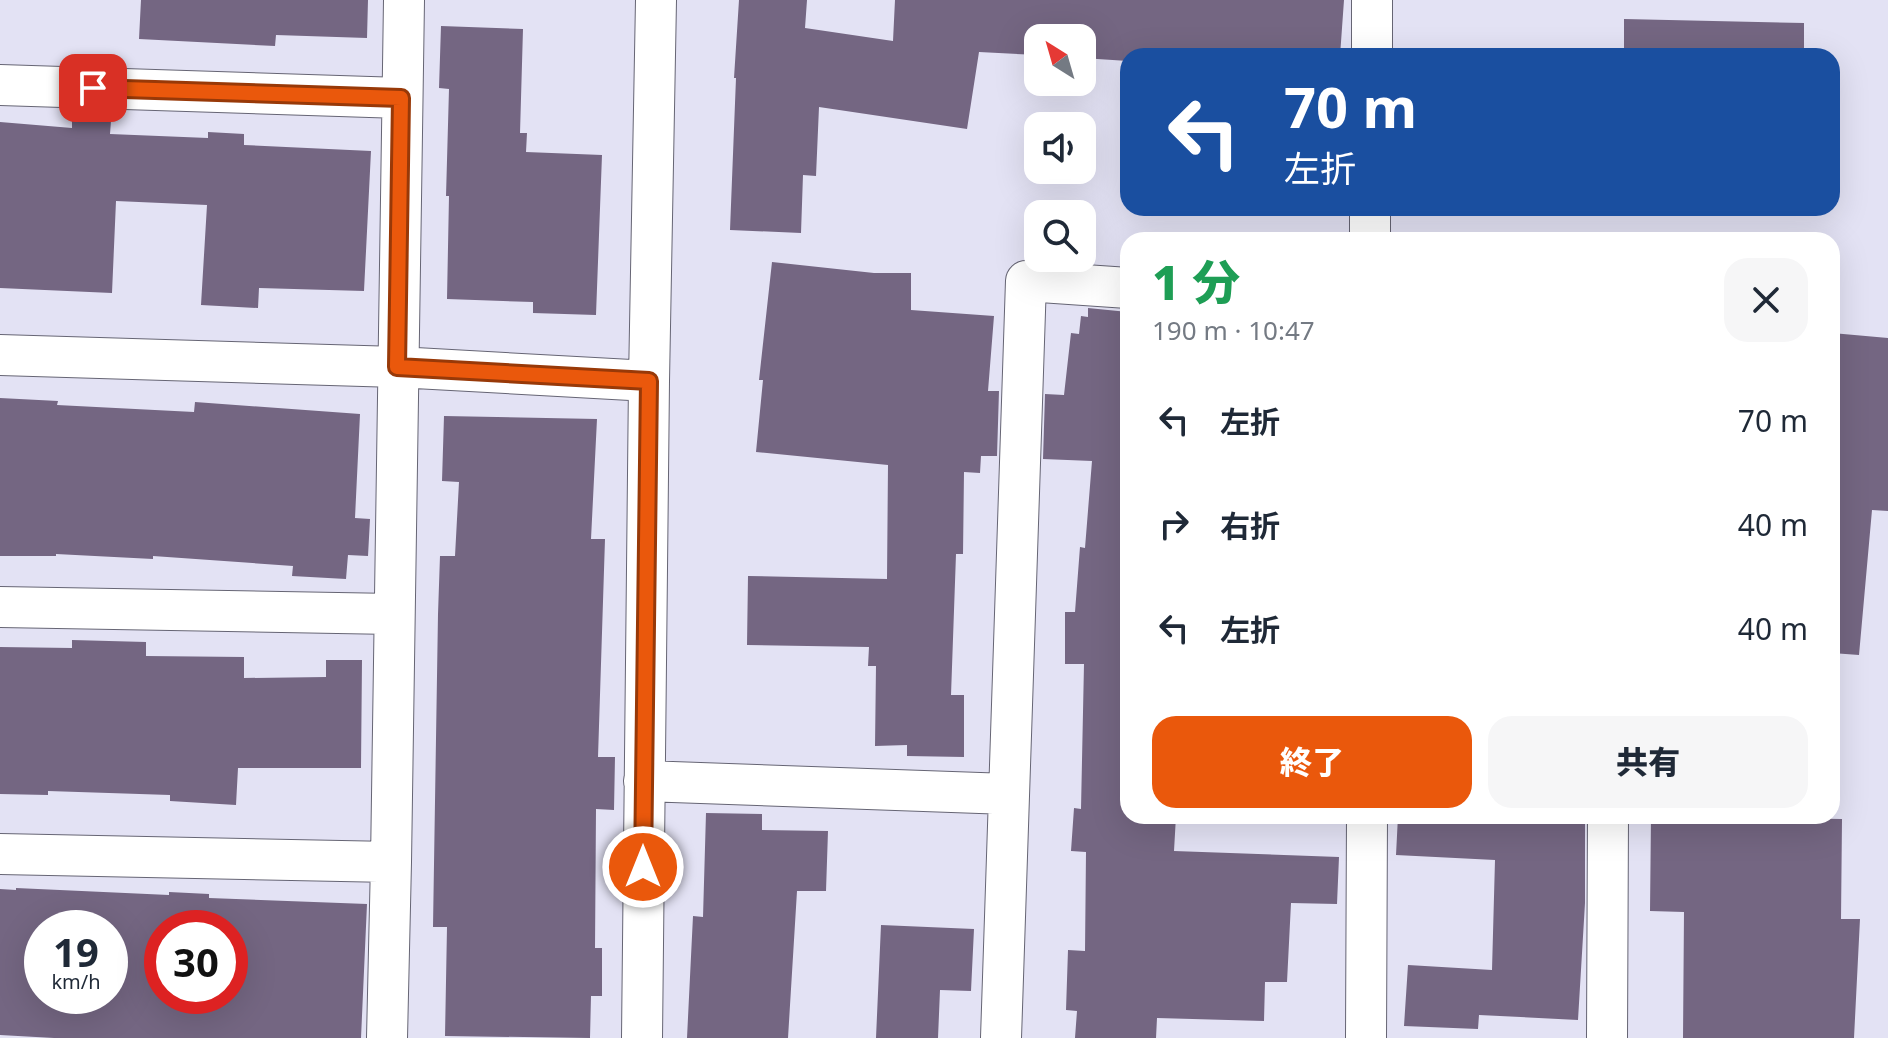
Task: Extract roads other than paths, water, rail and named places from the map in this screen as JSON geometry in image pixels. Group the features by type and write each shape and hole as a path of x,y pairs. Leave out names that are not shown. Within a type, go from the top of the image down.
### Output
{"street":[{"path":"387,1038 404,0"},
{"path":"642,1038 656,0"},
{"path":"1372,0 1372,48"},
{"path":"0,85 401,98"},
{"path":"1001,1038 1026,281 1120,287"},
{"path":"0,355 397,367 649,381"},
{"path":"0,607 393,614"},
{"path":"644,781 1008,794"},
{"path":"1366,1038 1367,824"},
{"path":"1607,1038 1608,824"},
{"path":"0,854 391,862"}]}
